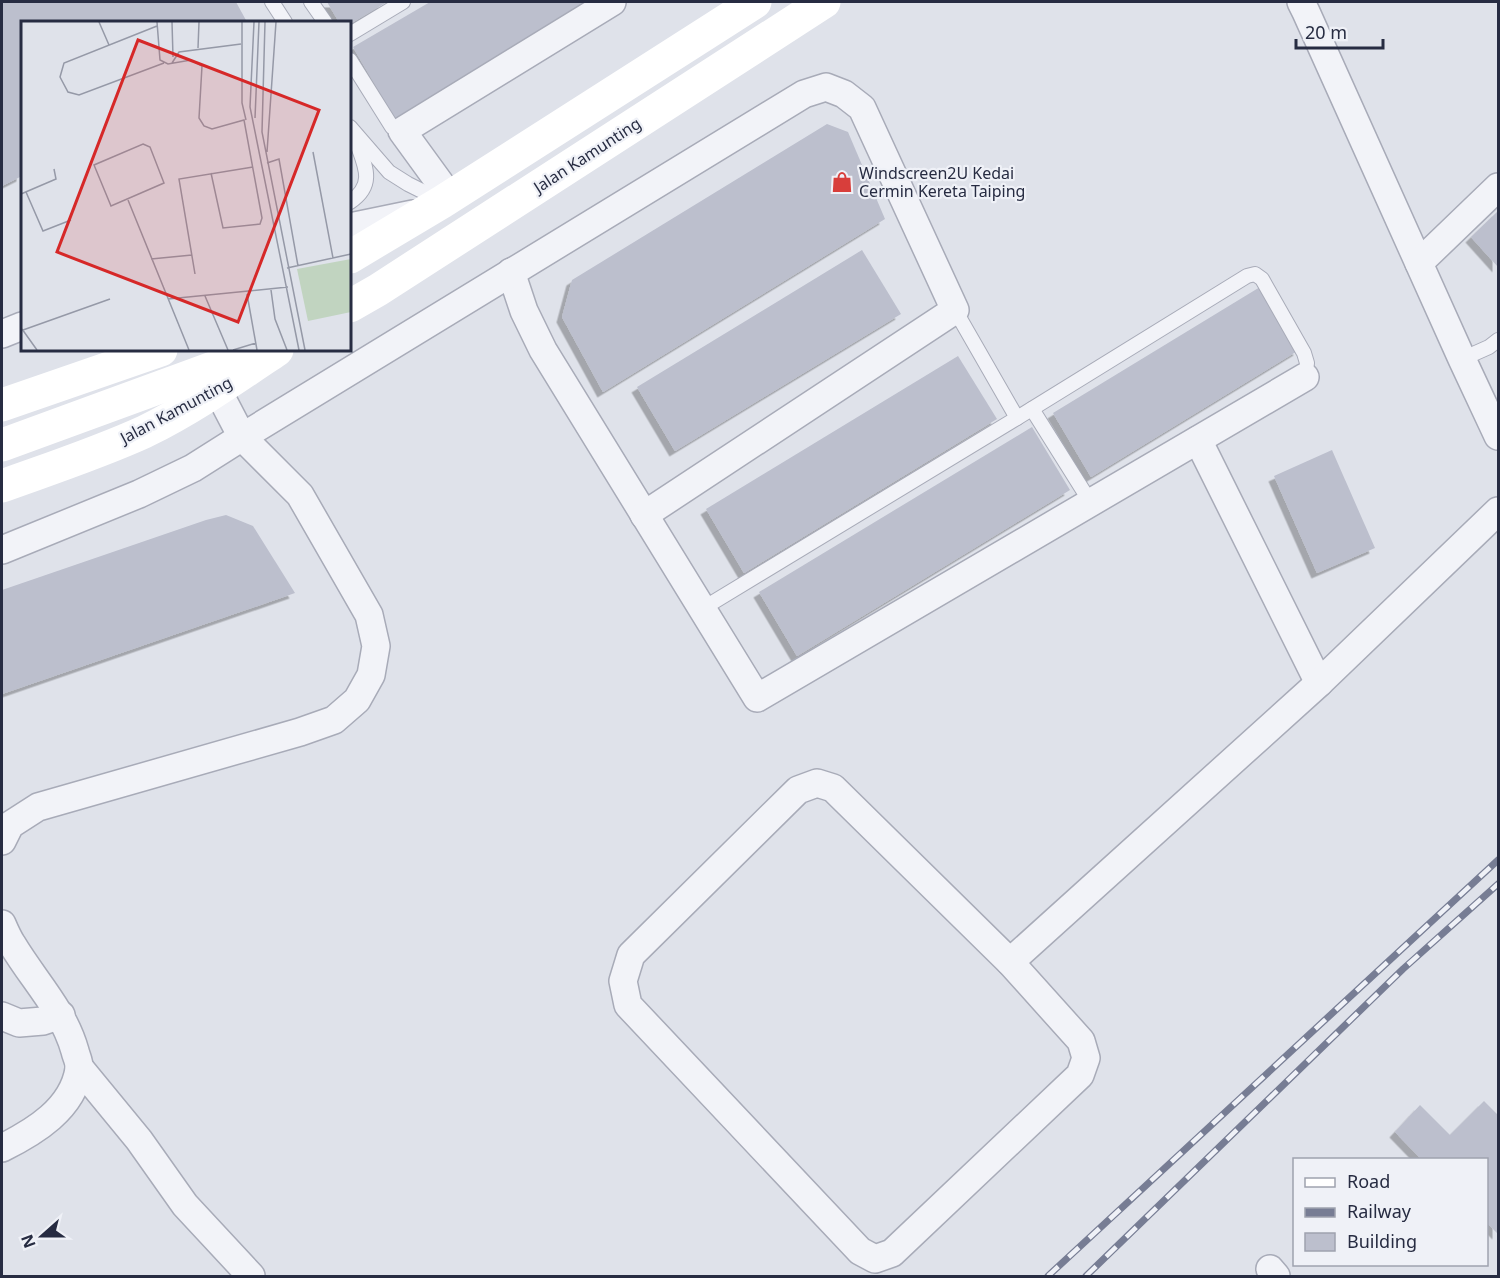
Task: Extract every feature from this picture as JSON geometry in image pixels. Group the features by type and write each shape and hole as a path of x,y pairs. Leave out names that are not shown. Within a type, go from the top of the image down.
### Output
{"main road":[{"path":"351,256 440,203 755,2"},
{"name":"Jalan Kamunting","path":"351,305 824,2"},
{"path":"2,405 158,351"},
{"path":"2,445 261,351"},
{"name":"Jalan Kamunting","path":"2,486 144,432 218,391 276,351"}],"street":[{"path":"351,227 440,203 402,131 612,2"},
{"path":"1310,5 1419,263 1498,436"},
{"path":"2,550 139,494 192,468 804,94 826,87 844,94 862,108 955,310 644,515"},
{"path":"1419,263 1498,187"},
{"path":"511,272 524,311 543,350 757,698 1305,378"},
{"path":"2,334 21,326"},
{"path":"2,841 10,825 38,807 300,732 334,720 357,700 371,675 376,645 369,615 300,495 242,437 218,391"},
{"path":"1198,440 1319,683"},
{"path":"1010,962 1319,683 1498,511"},
{"path":"817,783 833,788 1010,962 1081,1041 1086,1058 1080,1075 892,1253 875,1259 860,1251 628,1005 623,981 631,955 798,790 817,783"},
{"path":"2,924 12,944 61,1015 72,1039 79,1067 139,1140 185,1205 251,1276"},
{"path":"7,1026 43,1021 61,1015"},
{"path":"2,1148 22,1138 51,1118 70,1097 79,1067"}],"lane":[{"path":"272,2 284,21"},
{"path":"311,2 324,21"},
{"path":"351,33 403,2"},
{"path":"351,62 392,127 402,131"},
{"path":"351,130 389,172 440,203"},
{"path":"351,130 366,169 366,184 358,196 351,201"},
{"path":"702,609 1247,276 1255,274 1262,279 1304,353 1307,363 1305,378"},
{"path":"955,310 1017,418"},
{"path":"1462,359 1489,347 1498,340"},
{"path":"1032,409 1091,503"}],"building":[{"path":"2,2 236,2 246,21 21,21 21,176 2,186"},
{"path":"327,2 387,2 351,23 351,21 338,21"},
{"path":"430,2 600,2 396,121 353,47"},
{"path":"827,124 848,132 885,219 603,392 562,317 572,280"},
{"path":"1498,211 1498,267 1471,237"},
{"path":"862,250 901,314 675,451 637,387"},
{"path":"1260,287 1299,350 1091,477 1053,413"},
{"path":"958,356 997,419 744,573 706,509"},
{"path":"1032,427 1070,490 797,656 759,592"},
{"path":"1332,450 1375,548 1317,573 1274,476"},
{"path":"226,515 253,526 295,593 2,694 2,590"},
{"path":"1484,1101 1498,1115 1498,1234 1488,1224 1488,1158 1420,1158 1395,1132 1420,1105 1450,1135"}],"railway":[{"path":"1048,1276 1498,860"},
{"path":"1086,1276 1403,969 1498,884"}],"place":[{"name":"Windscreen2U Kedai Cermin Kereta Taiping","path":"842,182"}]}
